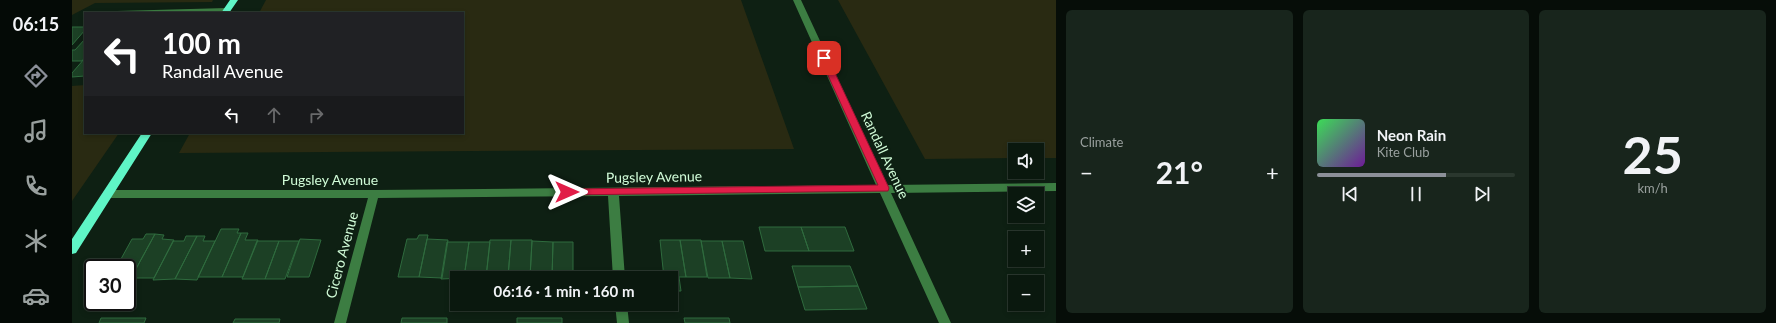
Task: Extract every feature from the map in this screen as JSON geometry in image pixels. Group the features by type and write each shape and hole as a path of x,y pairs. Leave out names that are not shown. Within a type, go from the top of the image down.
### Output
{"main road":[{"path":"226,12 234,0"},
{"path":"72,249 146,134"}],"street":[{"name":"Randall Avenue","path":"797,0 945,323"},
{"name":"Pugsley Avenue","path":"108,194 374,194 1056,187"},
{"path":"613,192 619,271"},
{"name":"Cicero Avenue","path":"340,323 374,194"},
{"path":"622,311 623,323"}],"green space":[{"path":"72,0 213,0 212,2 95,3 72,15"},
{"path":"266,0 741,0 794,149 179,153 189,134 464,134 464,12 260,12"},
{"path":"838,0 1056,0 1056,158 1044,158 1044,143 1008,143 1008,158 925,159"},
{"path":"84,85 84,134 118,134 72,201 72,86"}],"building":[{"path":"72,27 84,27 84,31 72,45"},
{"path":"84,40 84,58 82,61 72,61 72,50 75,50"},
{"path":"84,59 84,76 72,77 72,73"},
{"path":"759,227 801,227 809,251 765,251"},
{"path":"801,227 845,227 854,251 809,251"},
{"path":"221,229 239,229 237,233 241,233 222,277 198,277"},
{"path":"241,233 248,233 245,240 258,240 243,277 222,277"},
{"path":"146,234 155,234 136,269 136,259 121,259 132,239 143,239"},
{"path":"155,234 164,235 162,239 174,240 154,278 136,278 136,269"},
{"path":"419,235 428,235 419,277 398,277 407,239 417,239"},
{"path":"186,236 197,236 175,279 153,280 173,241 184,241"},
{"path":"197,236 205,236 203,241 215,241 197,280 175,279"},
{"path":"300,239 321,240 309,277 287,277"},
{"path":"427,239 448,240 442,278 419,277"},
{"path":"490,240 511,240 508,271 487,271"},
{"path":"511,240 532,240 530,271 508,271"},
{"path":"660,240 680,240 686,277 679,277 681,291 678,291 678,271 663,271"},
{"path":"680,240 701,240 707,277 686,277"},
{"path":"257,241 279,241 265,279 242,279"},
{"path":"279,241 299,241 285,279 265,279"},
{"path":"532,241 553,242 552,271 530,271"},
{"path":"701,241 722,241 730,278 708,278"},
{"path":"722,241 743,241 752,279 730,278"},
{"path":"447,242 469,242 465,271 450,271 450,279 441,279"},
{"path":"469,242 490,242 487,271 465,271"},
{"path":"553,242 573,242 573,271 552,271"},
{"path":"792,266 850,266 858,286 798,287"},
{"path":"858,286 867,309 805,310 798,287"},
{"path":"101,318 146,318 144,323 99,323"},
{"path":"402,318 447,318 447,323 401,323"},
{"path":"517,318 562,318 562,323 517,323"},
{"path":"684,318 729,318 730,323 685,323"},
{"path":"235,319 280,319 279,323 233,323"}],"route":[{"path":"567,192 884,188 824,58"}]}
